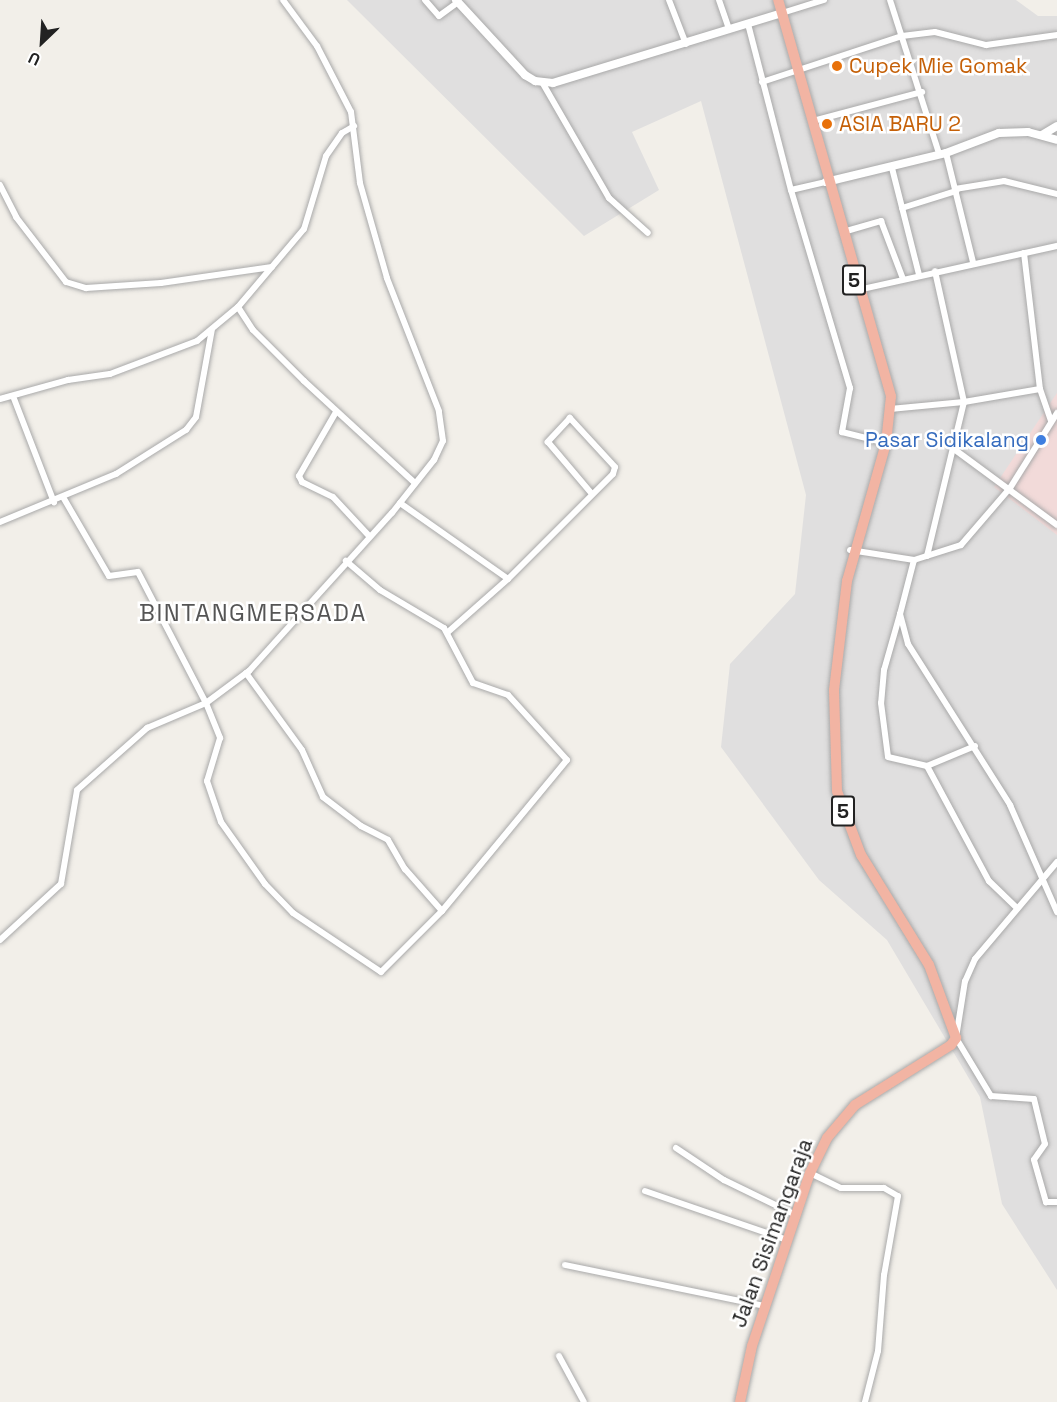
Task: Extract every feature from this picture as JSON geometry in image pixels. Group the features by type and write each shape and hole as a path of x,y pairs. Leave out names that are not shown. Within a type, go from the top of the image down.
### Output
{"highway":[{"name":"5","path":"777,0 813,121 827,182 843,232 857,290 888,379 890,409 884,443 852,553 834,690 837,791 861,855 929,965 956,1038"},
{"name":"5","path":"797,70 857,290 888,391 884,443"},
{"name":"Jalan Sisimangaraja","path":"740,1402 752,1346 765,1306 810,1173 827,1138 855,1105 951,1046 956,1038"}],"street":[{"path":"0,940 61,884 77,790 147,728 206,703 246,673 400,503 438,454 444,431 422,363 387,278 360,183 354,126 332,70 283,0"},
{"path":"425,0 439,16 457,1 525,75 542,82 563,83 824,0"},
{"path":"669,0 686,44"},
{"path":"719,0 729,29"},
{"path":"890,0 956,190 974,262"},
{"path":"748,24 791,190 850,387 842,432 884,443"},
{"path":"762,82 902,36 935,32 986,45 1057,35"},
{"path":"542,82 609,198 648,233"},
{"path":"813,121 922,92"},
{"path":"0,399 142,364 178,351 212,329 238,308 304,229 317,179 330,150 354,126"},
{"path":"1042,135 1057,126"},
{"path":"791,190 892,168 943,154 999,133 1042,135 1057,140"},
{"path":"892,168 919,275"},
{"path":"902,208 956,190 1004,181 1057,194"},
{"path":"0,185 16,217 66,282 86,288 161,283 273,267"},
{"path":"843,232 881,221 903,279"},
{"path":"857,290 974,262 1057,246"},
{"path":"1024,253 1040,389 1051,422"},
{"path":"927,556 964,402 935,271"},
{"path":"238,308 253,330 336,412 415,483"},
{"path":"1,520 54,502 116,474 191,426 204,384 212,329"},
{"path":"890,409 964,402 1040,389"},
{"path":"13,396 54,502"},
{"path":"336,412 301,467 299,476 302,482 333,497 370,537"},
{"path":"852,553 914,560 967,540 1010,488 1057,413"},
{"path":"448,632 508,579 592,494 615,467 570,418 548,442 592,494"},
{"path":"954,449 1010,488 1057,525"},
{"path":"63,497 109,576 138,572 206,703 220,738 207,781 213,807 265,884 293,913 381,972 442,911 567,760 508,695 473,683 448,632 380,590 346,561"},
{"path":"400,503 508,579"},
{"path":"914,560 884,670 882,703 888,757 927,766 975,746"},
{"path":"900,614 917,660 975,746 1010,805 1057,912"},
{"path":"246,673 302,750 323,797 361,826 388,840 405,869 442,911"},
{"path":"927,766 989,881 1017,908"},
{"path":"1057,862 970,968 956,1038 991,1096 1034,1099 1045,1144 1034,1160 1046,1202 1057,1202"},
{"path":"675,1148 724,1180 796,1215"},
{"path":"810,1173 841,1188 884,1188 898,1196 884,1275 878,1351 866,1402"},
{"path":"645,1191 787,1240"},
{"path":"565,1265 765,1306"},
{"path":"559,1356 584,1402"}],"shaded area":[{"path":"347,0 1016,0 1038,16 1057,16 1057,1290 1002,1204 980,1097 887,940 819,880 721,747 730,664 795,594 806,495 701,101 632,132 659,190 584,236"},
{"name":"Pasar Sidikalang","path":"1057,393 1057,535 994,487"}],"place":[{"name":"Cupek Mie Gomak","path":"837,66"},
{"name":"ASIA BARU 2","path":"827,124"},
{"name":"Pasar Sidikalang","path":"1041,440"}],"district":[{"name":"BINTANGMERSADA","path":"253,613"}]}
